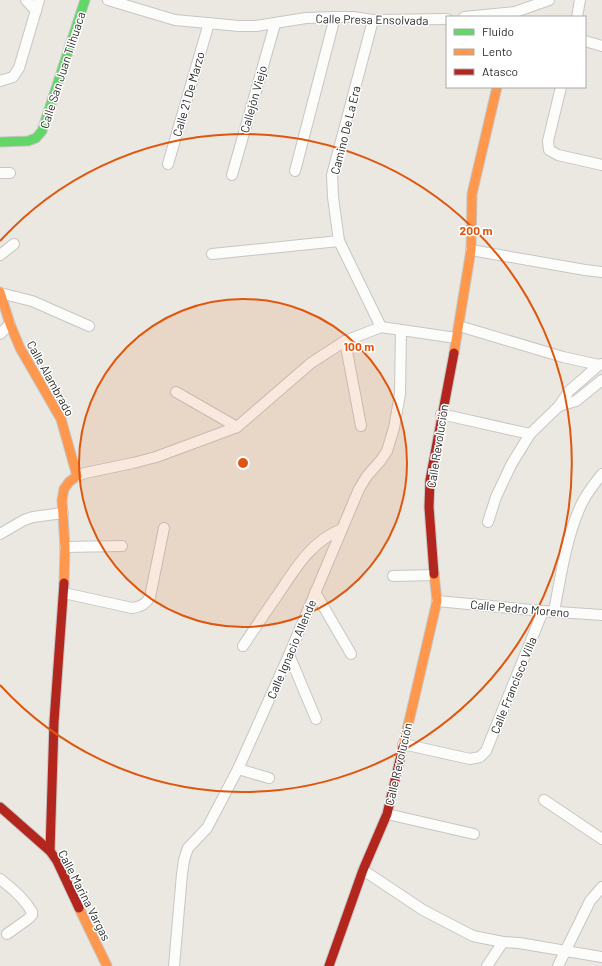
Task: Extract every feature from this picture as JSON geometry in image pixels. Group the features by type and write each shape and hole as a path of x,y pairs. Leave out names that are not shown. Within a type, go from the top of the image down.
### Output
{"street":[{"path":"26,0 36,11"},
{"path":"1,80 13,77 19,68 39,0"},
{"name":"Calle San Juan Tlihuaca","path":"0,142 28,141 36,138 42,131 85,0"},
{"name":"Calle Presa Ensolvada","path":"108,0 175,20 256,26 306,18 335,16 372,20 446,19"},
{"path":"481,16 514,14 549,0"},
{"path":"577,16 580,0"},
{"path":"296,171 335,16"},
{"name":"Camino De La Era","path":"372,20 332,175 333,197 339,241 381,327"},
{"name":"Calle 21 De Marzo","path":"168,164 208,23"},
{"name":"Callejón Viejo","path":"232,175 275,24"},
{"path":"586,41 602,46"},
{"name":"Calle Revolución","path":"329,966 363,870 387,814 437,601 429,507 430,480 441,414 459,326 471,250 472,194 497,88"},
{"path":"562,88 548,141 549,150 558,155 602,165"},
{"path":"212,254 339,241"},
{"path":"0,256 14,244"},
{"path":"471,250 602,272"},
{"path":"0,293 32,300 89,326"},
{"name":"Calle Alambrado","path":"0,293 20,348 61,419 77,476"},
{"path":"0,334 10,324"},
{"path":"459,326 563,357 601,364"},
{"path":"50,851 54,722 64,593 65,547 62,500 64,489 69,482 77,476 85,473 156,457 237,426 311,363 345,341 381,327 456,338"},
{"name":"Calle Ignacio Allende","path":"174,966 184,860 188,848 207,828 238,769 289,655 359,489 367,476 387,451 394,428 400,394 401,330"},
{"path":"345,341 361,426"},
{"path":"488,522 496,497 511,466 530,434 559,406 569,391 601,364"},
{"path":"559,406 576,401 602,380"},
{"path":"176,392 237,426"},
{"path":"441,414 530,434"},
{"name":"Calle Francisco Villa","path":"403,744 470,759 480,757 486,751 548,611 581,504 602,474"},
{"path":"0,534 24,520 63,513"},
{"path":"64,593 132,608 143,606 150,597 164,528"},
{"path":"243,646 302,558 317,543 330,534 342,529"},
{"path":"65,547 122,546"},
{"path":"393,576 434,575"},
{"path":"315,592 351,654"},
{"name":"Calle Pedro Moreno","path":"437,601 602,615"},
{"path":"289,655 316,719"},
{"path":"238,769 269,778"},
{"path":"544,800 602,838"},
{"name":"Calle Marina Vargas","path":"0,807 50,851 57,862 107,966"},
{"path":"387,814 474,834"},
{"path":"363,870 423,910 473,936 602,957"},
{"path":"0,879 23,899 32,912 32,915 28,919 6,934"},
{"path":"558,966 590,901 602,887"},
{"path":"487,966 503,942"}],"traffic: fast":[{"path":"0,142 28,141 36,138 42,131 85,0"}],"traffic: slow":[{"path":"454,353 471,250 472,194 497,88"},
{"path":"0,292 10,324 20,348 61,419 77,476 69,482 64,489 62,500 65,547 64,583"},
{"path":"403,747 437,601 434,574"},
{"path":"79,908 107,966"}],"traffic: jam":[{"path":"434,574 429,507 430,480 454,353"},
{"path":"50,851 54,722 64,583"},
{"path":"329,966 363,870 387,814 403,747"},
{"path":"0,807 50,851 57,861 79,908"}]}
